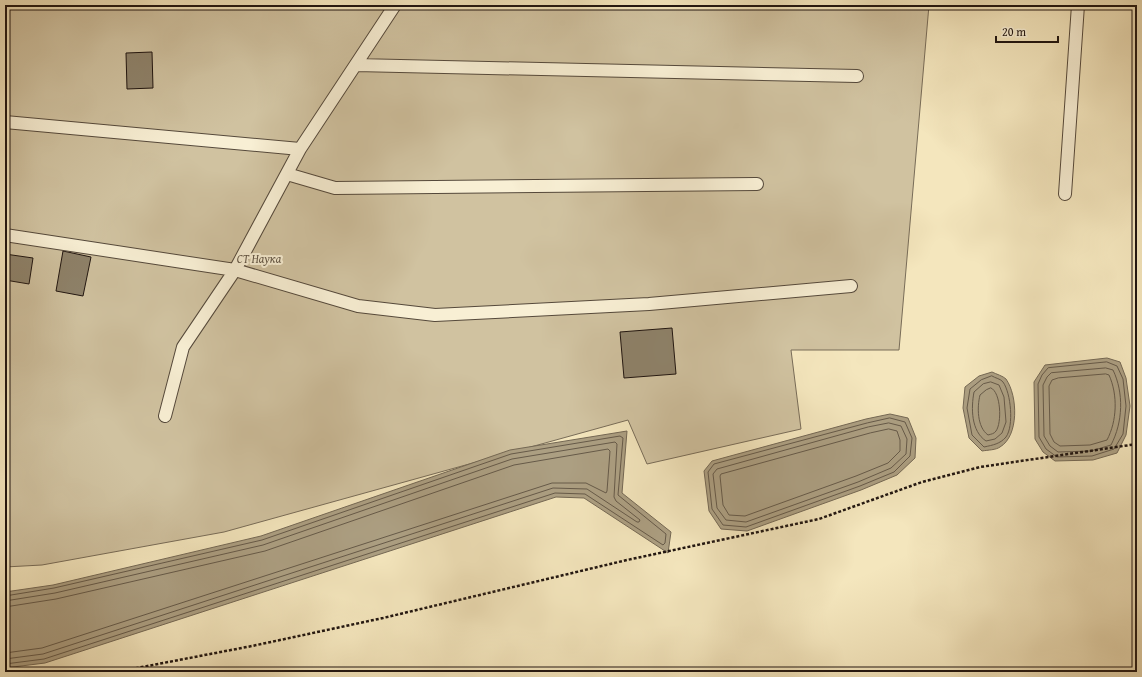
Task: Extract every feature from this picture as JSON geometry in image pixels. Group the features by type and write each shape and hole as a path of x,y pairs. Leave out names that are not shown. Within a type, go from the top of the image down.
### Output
{"lane":[{"path":"165,416 183,347 235,270 300,149 395,5"},
{"path":"1065,194 1078,5"},
{"path":"356,65 857,76"},
{"path":"5,122 300,149"},
{"path":"286,174 335,188 757,184"},
{"path":"5,235 235,270 358,306 435,315 649,304 851,286"}],"path":[{"path":"116,672 252,646 383,618 627,560 819,519 922,482 980,467 1137,444"}],"green space":[{"name":"СТ Наука","path":"5,5 929,5 899,350 791,350 801,429 647,464 628,420 224,532 42,565 5,567"}],"water":[{"path":"1107,358 1120,362 1126,378 1130,406 1126,435 1117,453 1093,460 1055,461 1043,452 1035,439 1034,382 1045,365"},
{"path":"992,372 1005,378 1010,386 1013,395 1015,415 1011,434 1006,442 998,448 982,451 969,438 963,408 965,387 979,376"},
{"path":"890,414 908,418 916,438 915,458 897,475 861,490 747,531 721,529 709,511 704,471 712,461 866,419"},
{"path":"627,431 622,493 671,532 668,553 584,498 556,497 45,663 5,668 5,592 53,585 261,536 510,450"}],"building":[{"path":"152,52 153,88 127,89 126,53"},
{"path":"63,251 91,257 83,296 56,291"},
{"path":"5,254 33,258 29,284 5,280"},
{"path":"672,328 676,374 624,378 620,332"}]}
